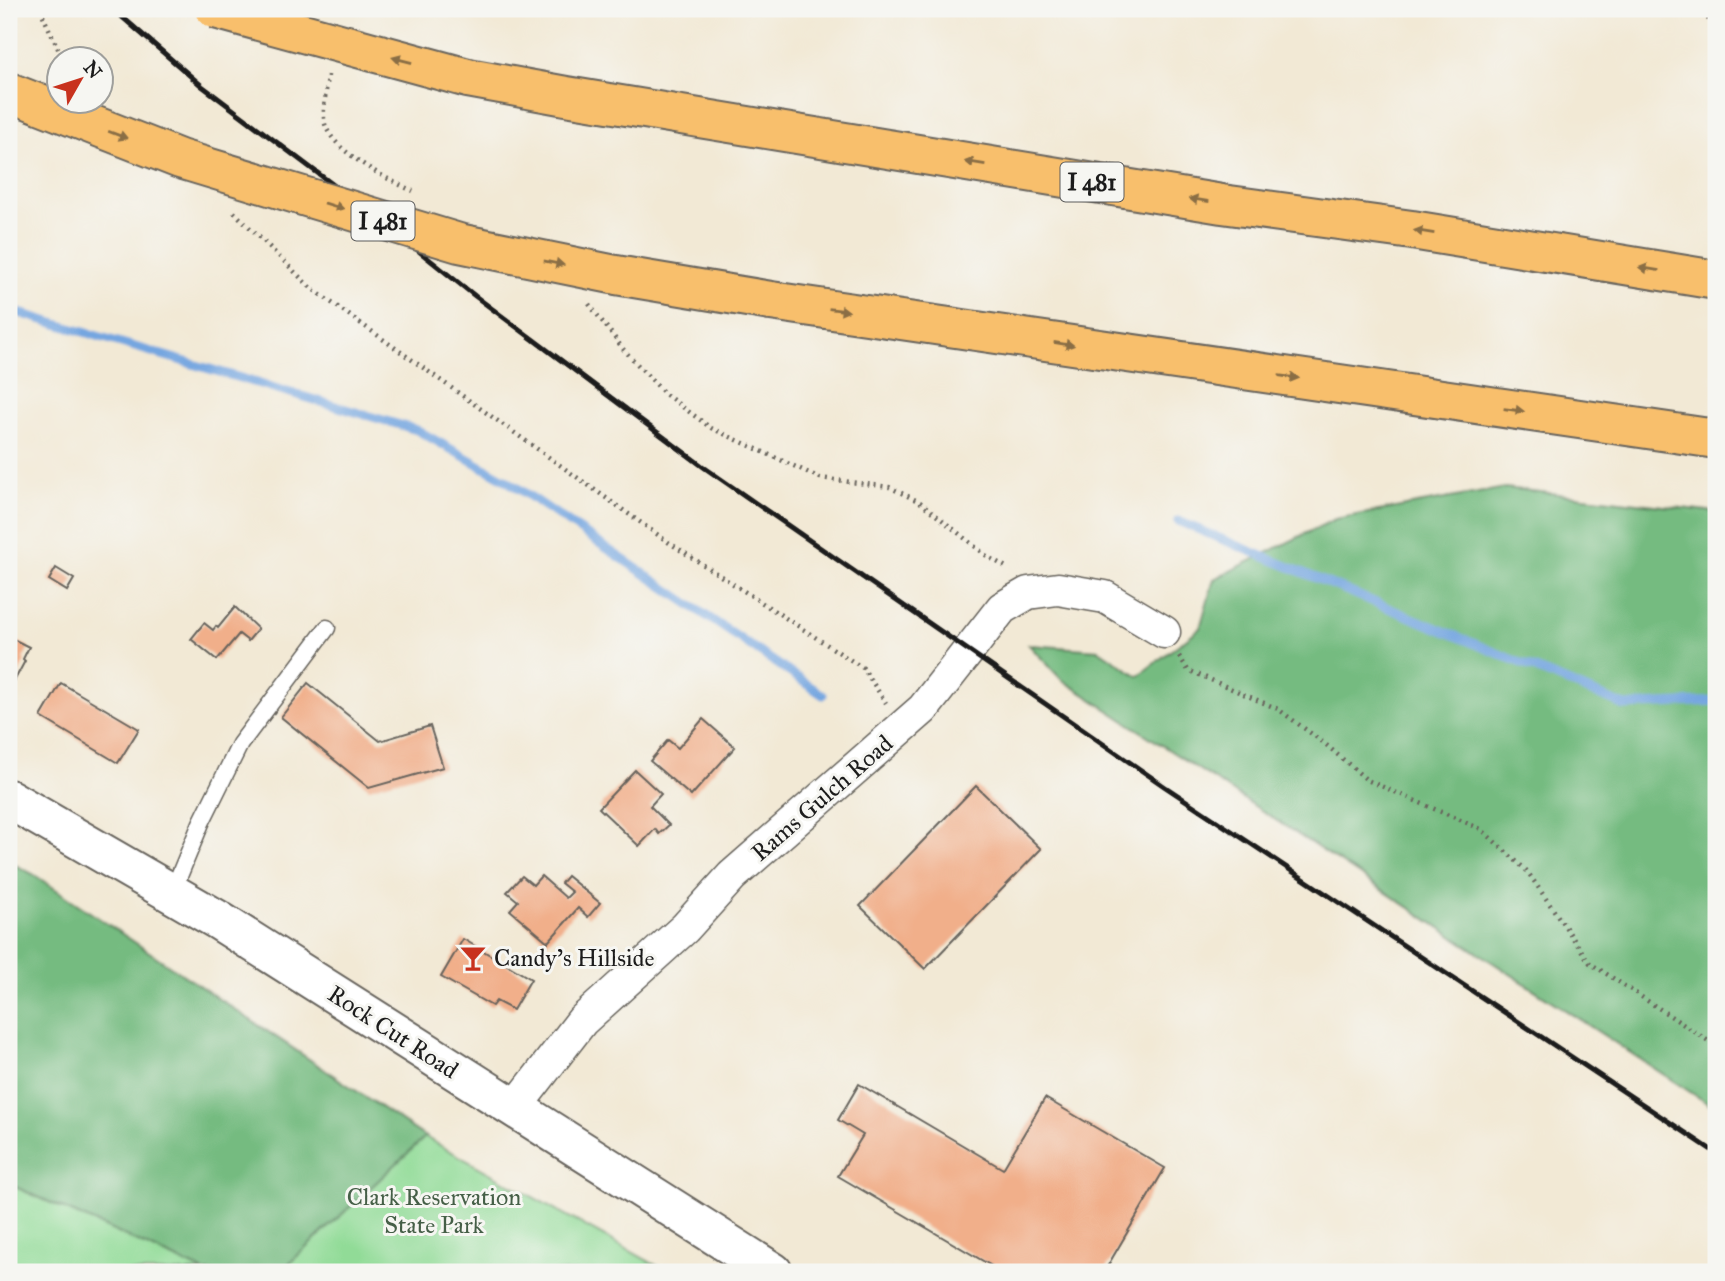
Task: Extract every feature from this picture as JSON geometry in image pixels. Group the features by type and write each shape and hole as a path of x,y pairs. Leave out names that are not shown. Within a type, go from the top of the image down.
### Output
{"highway":[{"name":"I 481","path":"215,9 468,78 593,101 1222,204 1412,230 1716,280"},
{"name":"I 481","path":"9,92 180,159 458,243 616,275 771,301 1716,439"}],"street":[{"name":"Rams Gulch Road","path":"514,1109 582,1021 685,928 732,876 923,709 1002,608 1028,593 1058,589 1105,597 1164,632"},
{"name":"Rock Cut Road","path":"9,799 218,920 773,1272"}],"lane":[{"path":"172,893 201,823 240,744 327,628"}],"path":[{"path":"40,9 57,46"},
{"path":"1697,9 1716,26"},
{"path":"329,68 324,119 327,131 359,163 423,195"},
{"path":"233,211 311,288 332,304 668,542 863,668 902,727"},
{"path":"582,295 624,350 665,394 710,428 820,478 889,487 920,502 988,557 1010,570"},
{"path":"1164,632 1188,670 1278,709 1324,743 1367,780 1481,829 1527,871 1590,963 1716,1046"}],"green space":[{"path":"1505,488 1716,512 1716,1109 1061,679 1029,645 1099,650 1138,676 1200,628 1214,579 1335,519"},
{"path":"9,862 33,874 425,1137 280,1272 205,1272 9,1184"},
{"name":"Clark Reservation State Park","path":"425,1137 668,1272 280,1272"},
{"path":"9,1184 205,1272 9,1272"}],"building":[{"path":"56,568 74,579 67,591 49,580"},
{"path":"235,607 258,629 248,641 239,634 217,660 191,639 204,623 213,630 216,626 218,628"},
{"path":"11,638 29,647 11,687 9,643"},
{"path":"61,683 139,729 118,763 41,717"},
{"path":"308,683 380,741 430,726 443,767 369,788 281,717"},
{"path":"703,719 735,747 691,796 650,761 668,740 678,748"},
{"path":"635,770 661,794 650,806 669,825 659,834 655,829 639,846 599,808"},
{"path":"976,786 1041,849 925,969 860,906"},
{"path":"522,876 533,885 541,876 566,898 572,892 561,883 567,876 600,903 588,917 578,908 548,942 510,910 518,901 507,892"},
{"name":"Candy's Hillside","path":"463,939 531,979 513,1010 496,1001 492,1006 441,977"},
{"path":"859,1084 1003,1169 1045,1098 1165,1168 1104,1272 1002,1272 838,1176 863,1135 838,1120"}],"waterway":[{"path":"9,310 417,430 506,480 823,695"},
{"path":"1178,521 1625,706 1716,701"}],"railway":[{"path":"113,9 202,86 380,220 475,296 705,468 1164,786 1716,1153"}],"place":[{"name":"Candy's Hillside","path":"473,958"}]}
